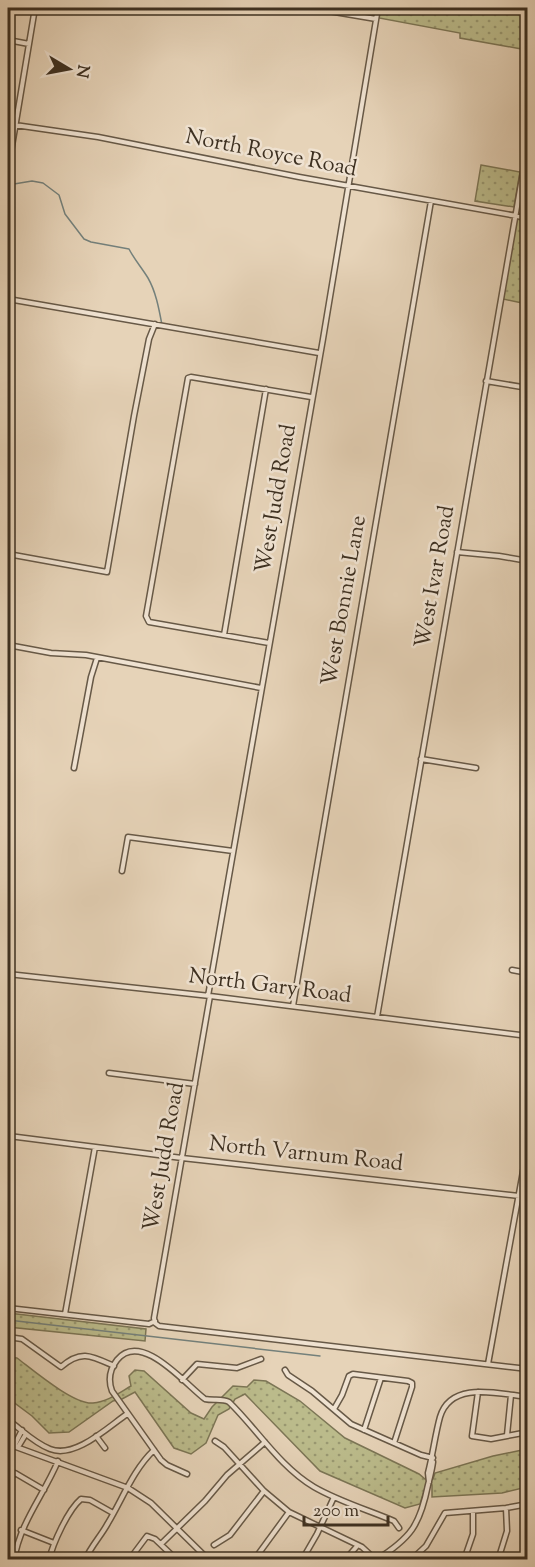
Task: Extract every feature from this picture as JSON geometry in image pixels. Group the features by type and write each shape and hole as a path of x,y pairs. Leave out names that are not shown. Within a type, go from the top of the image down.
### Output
{"street":[{"path":"8,170 35,8"},
{"path":"311,8 376,19"},
{"name":"West Judd Road","path":"155,1322 233,851 378,8"},
{"path":"8,40 29,44"},
{"name":"North Royce Road","path":"8,124 98,137 347,186 528,218"},
{"name":"West Ivar Road","path":"376,1017 528,142"},
{"name":"West Bonnie Lane","path":"293,1006 431,201"},
{"path":"8,299 319,353"},
{"path":"8,554 107,572 134,416 149,339 155,324"},
{"path":"269,643 147,620 156,552 188,378 192,376 312,397"},
{"path":"486,381 528,388"},
{"path":"224,635 266,389"},
{"path":"457,552 528,561"},
{"path":"8,645 51,653 86,655 261,688"},
{"path":"74,768 90,677 97,658"},
{"path":"421,759 476,768"},
{"path":"122,871 128,837 233,851"},
{"path":"8,889 9,880"},
{"path":"512,970 528,973"},
{"name":"North Gary Road","path":"8,975 209,996 528,1036"},
{"path":"109,1073 195,1084"},
{"path":"8,1144 9,1136"},
{"name":"North Varnum Road","path":"9,1136 528,1197"},
{"path":"488,1364 528,1144"},
{"path":"65,1314 95,1147"},
{"path":"8,1308 149,1324 155,1322 159,1326 528,1369"},
{"path":"8,1337 22,1339 61,1367 72,1358 84,1355 114,1366"},
{"path":"187,1474 167,1465 154,1450 127,1414 110,1385 114,1366 120,1357 128,1352 141,1351 152,1355 205,1399 229,1402 305,1481 334,1497 394,1521 399,1528"},
{"path":"182,1380 197,1364 237,1368 261,1359"},
{"path":"285,1370 288,1375 312,1391 351,1424 433,1458"},
{"path":"334,1409 352,1374 412,1383 394,1443"},
{"path":"364,1430 381,1378"},
{"path":"478,1392 472,1436 490,1438 528,1432"},
{"path":"215,1441 224,1447 264,1491 289,1512 358,1545 376,1560 408,1536 424,1508 444,1408 462,1394 478,1392 528,1397"},
{"path":"507,1435 511,1395"},
{"path":"8,1420 50,1449 64,1451 75,1448 96,1436 127,1414"},
{"path":"16,1447 24,1432"},
{"path":"96,1436 105,1448"},
{"path":"161,1544 238,1464 265,1442"},
{"path":"8,1444 128,1488 151,1503 209,1560"},
{"path":"85,1560 141,1464 154,1450"},
{"path":"8,1556 14,1558 21,1530 58,1461"},
{"path":"8,1482 14,1473 44,1490"},
{"path":"214,1545 230,1535 264,1491"},
{"path":"302,1560 334,1497"},
{"path":"49,1560 54,1543 81,1499 90,1500 113,1513"},
{"path":"411,1560 426,1546 445,1513 528,1504"},
{"path":"498,1560 505,1538 506,1508"},
{"path":"464,1560 474,1526 473,1510"},
{"path":"254,1560 289,1512"},
{"path":"21,1530 54,1543"},
{"path":"129,1560 147,1536 161,1544 177,1560"},
{"path":"345,1560 358,1545"}],"green space":[{"path":"381,8 527,8 527,50 460,38 460,33 379,18"},
{"path":"481,165 520,172 514,207 475,201"},
{"path":"517,219 527,221 527,304 503,299"},
{"path":"8,1313 146,1329 145,1341 8,1327"},
{"path":"8,1357 17,1358 65,1393 93,1403 108,1399 131,1386 129,1376 135,1370 144,1371 191,1413 204,1419 212,1407 233,1386 247,1387 254,1380 266,1381 300,1401 345,1438 425,1479 433,1479 435,1473 493,1456 527,1449 527,1487 502,1493 432,1497 432,1485 426,1484 420,1504 405,1508 320,1471 245,1394 235,1399 229,1409 218,1415 206,1443 191,1454 174,1448 135,1392 113,1401 69,1432 49,1433 32,1416 8,1398"}],"waterway":[{"path":"8,185 32,181 43,183 59,195 65,214 84,239 129,249 151,283 162,325"},
{"path":"8,1320 320,1356"}]}
